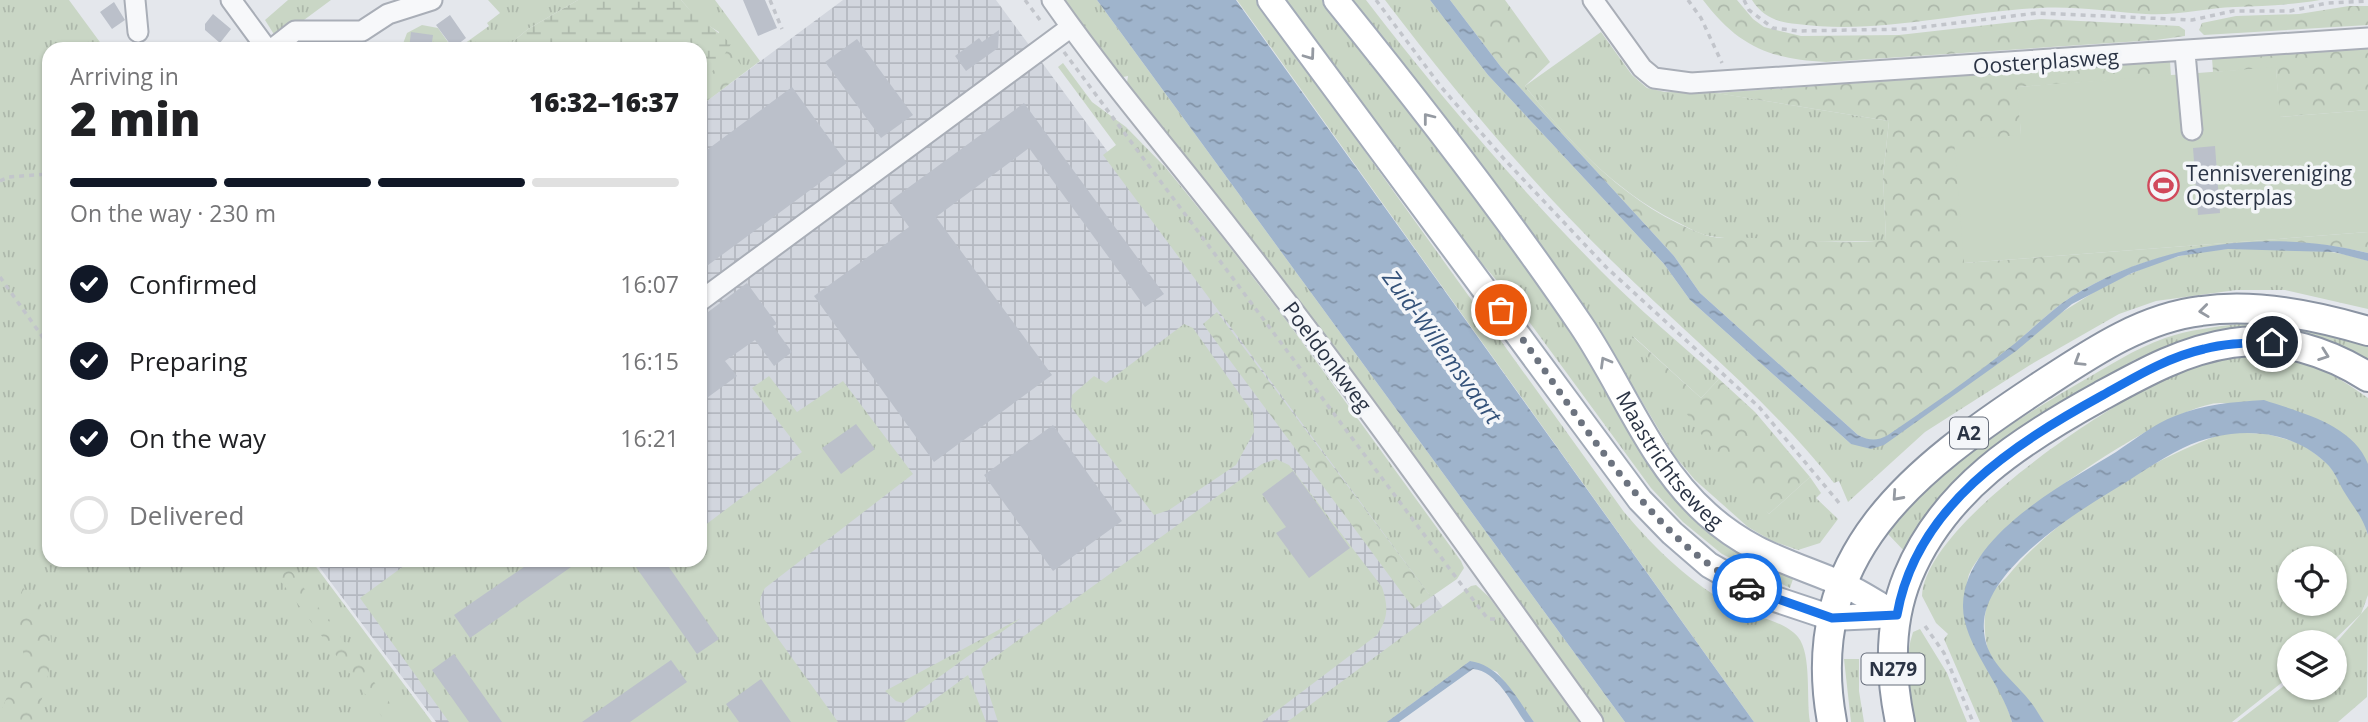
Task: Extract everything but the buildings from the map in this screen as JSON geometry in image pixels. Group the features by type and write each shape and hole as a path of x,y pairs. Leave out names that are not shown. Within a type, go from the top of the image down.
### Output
{"highway":[{"name":"A2","path":"1842,584 1879,518 1920,473 1970,433 2108,343 2168,318 2199,311 2236,308 2313,317 2368,331"},
{"name":"A2","path":"1897,615 1909,574 1929,535 1976,479 2044,428 2141,374 2202,349 2235,343 2272,342 2326,355 2368,377"},
{"path":"1832,722 1827,660 1832,618 1842,584"},
{"name":"N279","path":"1897,615 1893,671 1900,722"}],"main road":[{"name":"Maastrichtseweg","path":"1270,0 1380,152 1655,517 1689,549 1726,576 1776,600 1832,618 1897,615"},
{"name":"Maastrichtseweg","path":"1336,0 1530,252 1596,347 1658,454 1692,499 1717,522 1766,555 1842,584 1897,615"}],"street":[{"path":"135,0 138,32"},
{"path":"231,0 264,42"},
{"path":"279,42 295,31 362,32 388,14 432,0"},
{"name":"Poeldonkweg","path":"1052,0 1319,346 1593,722"},
{"name":"Oosterplasweg","path":"1593,0 1642,68 1654,78 1691,83 2185,53 2368,38"},
{"path":"707,296 1071,27"},
{"path":"2185,53 2192,130"}],"path":[{"path":"770,0 782,29"},
{"path":"1025,0 1488,618 1520,621"},
{"path":"1376,0 1442,88 1513,169 1606,267 1759,407 1840,504"},
{"path":"1688,0 1701,18 1722,63 1724,80"},
{"path":"1744,0 1749,10 1773,28 1799,32 1907,29 2037,13 2192,20 2233,11 2290,11 2327,3 2368,1"},
{"path":"0,181 9,177 42,175"},
{"path":"0,277 42,336"},
{"path":"1925,626 1944,653 1973,722"}],"shaded area":[{"path":"843,0 996,0 1479,656 1390,722 436,722 319,567 707,567 707,101"}],"green space":[{"path":"0,0 69,0 100,42 42,42 42,567 316,567 432,722 0,722"},
{"path":"288,0 331,0 285,34 275,36 265,20"},
{"path":"488,0 578,0 528,29 512,42 467,42 489,26 487,23 500,13"},
{"path":"578,0 681,0 731,44 716,68 707,75 707,42 512,42 528,29"},
{"path":"681,0 715,0 760,61 707,101 707,79 719,32 698,19"},
{"path":"1063,0 1097,0 1625,722 1600,722 1126,89 1128,76 1118,78"},
{"path":"1237,0 1256,0 1636,526 1675,565 1703,587 1734,607 1777,623 1798,637 1807,666 1810,722 1754,722"},
{"path":"1282,0 1325,0 1477,198 1729,545 1793,579 1790,588 1722,554 1683,522 1651,488 1511,297 1460,238"},
{"path":"1351,0 1366,0 1450,105 1539,206 1615,285 1719,379 1701,398 1633,336 1769,514 1810,477 1821,493 1816,498 1838,519 1820,543 1798,550 1772,541 1748,527 1695,480 1674,455 1607,343 1483,168"},
{"path":"1385,0 1430,0 1488,75 1664,264 1690,300 1851,444 2099,289 2149,266 2180,256 2224,249 2274,247 2347,255 2368,261 2368,309 2285,290 2236,290 2156,301 2119,314 2030,365 1925,432 1848,502 1839,481 1834,483 1755,396 1612,261 1551,199 1466,102"},
{"path":"1450,0 1505,0 1550,62 1525,86 1563,131 1583,153 1628,192 1652,209 1710,237 1836,242 1886,240 1883,176 1889,121 1716,93 2170,61 2171,76 2018,87 2021,135 1964,263 2368,232 2368,253 2330,246 2253,243 2177,253 2140,264 2071,297 1964,382 1888,435 1873,440 1858,435 1700,293 1674,256 1501,67"},
{"path":"1703,0 1737,0 1753,19 1764,27 1801,36 1899,35 2041,19 2179,26 2185,30 2185,36 1826,62 1788,58 1756,47 1729,29"},
{"path":"1752,0 2320,0 2157,14 2040,8 1888,25 1827,27 1771,18"},
{"path":"2349,6 2368,6 2368,25 2204,35 2199,30 2202,23 2236,16 2299,14"},
{"path":"422,25 438,28 448,42 404,42 407,33"},
{"path":"1601,32 1632,75 1647,88 1665,92 1717,93 1889,121 1883,176 1886,241 1775,242 1710,236 1675,221 1632,194 1575,144 1525,86"},
{"path":"723,41 741,65 728,85 707,101 707,46"},
{"path":"2368,48 2368,110 2280,117 2222,103 2278,97 2276,68 2213,72 2212,58"},
{"path":"1063,63 1092,102 1126,127 1166,168 1289,324 1461,561 1464,568 1457,579 1431,597 1103,155 1116,145 1058,67"},
{"name":"Tennisvereniging Oosterplas","path":"2276,67 2280,117 2368,110 2368,232 1964,263 1954,140 2021,135 2017,87"},
{"path":"1217,312 1431,597 1414,609 1203,324"},
{"path":"1184,324 1193,328 1253,413 1254,432 1236,465 1169,510 1154,515 1071,407 1072,395 1094,376 1106,383"},
{"path":"2238,324 2304,330 2368,344 2368,370 2203,335 2167,346 2134,360 2058,406 1907,554 1888,534 1908,510 1952,468 2052,399 2154,342 2192,331"},
{"path":"1629,333 1701,398 1719,379 1755,412 1810,477 1769,514 1729,473"},
{"path":"2239,355 2308,364 2368,398 2368,465 2354,444 2342,436 2221,403 2197,408 2163,423 2081,472 2040,501 2006,531 1980,557 1968,578 1967,619 1972,637 2012,722 1980,722 1944,639 1948,634 1936,623 1922,596 1932,565 1958,530 1995,493 2087,424 2175,373 2207,360"},
{"path":"769,376 797,412 843,381 913,474 765,588 761,596 760,607 764,619 838,722 449,722 360,598 402,567 707,567 707,524 802,452 752,388"},
{"path":"2227,432 2267,434 2303,444 2329,465 2362,515 2368,535 2368,595 2361,614 2344,630 2277,630 2277,686 2232,722 2044,722 1990,655 1985,622 1990,596 2052,532 2107,491 2167,457"},
{"path":"1276,459 1289,465 1382,587 1386,611 1384,623 1377,635 1262,722 998,722 981,669 988,662 1262,464"},
{"path":"270,567 288,567 404,722 386,722"},
{"path":"1476,585 1489,597 1579,722 1534,722 1497,672 1470,661 1387,722 1287,722 1471,586"},
{"path":"23,588 38,601 47,617 50,662 44,694 34,722 0,722 3,706 23,660 19,604"},
{"path":"2368,606 2367,697 2338,722 2237,722 2277,691 2277,700 2347,700 2347,630"},
{"path":"1021,618 903,703 896,701 885,691"},
{"path":"1920,629 1947,673 1967,722 1915,722 1907,666 1913,632"},
{"path":"1844,659 1859,659 1859,691 1864,722 1851,722"},
{"path":"968,675 986,722 904,722"}],"water":[{"name":"Zuid-Willemsvaart","path":"1097,0 1236,0 1754,722 1625,722"},
{"path":"1430,0 1450,0 1501,67 1674,256 1700,293 1858,435 1873,440 1888,435 1964,382 2071,297 2140,264 2215,245 2253,242 2330,245 2368,253 2368,261 2334,252 2228,249 2179,256 2132,273 2072,304 2016,351 1884,445 1871,449 1851,444 1690,300 1664,264 1488,75"},
{"path":"2264,400 2338,429 2361,450 2368,464 2368,535 2360,516 2331,469 2311,451 2294,442 2276,436 2238,433 2219,436 2183,448 2053,530 2015,564 2000,582 1989,602 1984,621 1987,646 1998,665 2029,700 2044,722 2012,722 2000,693 1975,649 1964,619 1963,605 1968,580 1980,556 1999,534 2045,496 2159,423 2208,406"},
{"path":"1470,661 1491,669 1499,676 1534,722 1525,722 1497,682 1482,671 1473,669 1399,722 1387,722"}],"way so far":[{"path":"1501,310 1655,517 1709,565 1747,588"}],"place":[{"name":"Tennisvereniging Oosterplas","path":"2163,186"}],"route":[{"path":"1747,588 1832,618 1897,615 1909,574 1929,535 1944,513 1991,465 2064,416 2174,358 2235,343 2272,342"}]}
